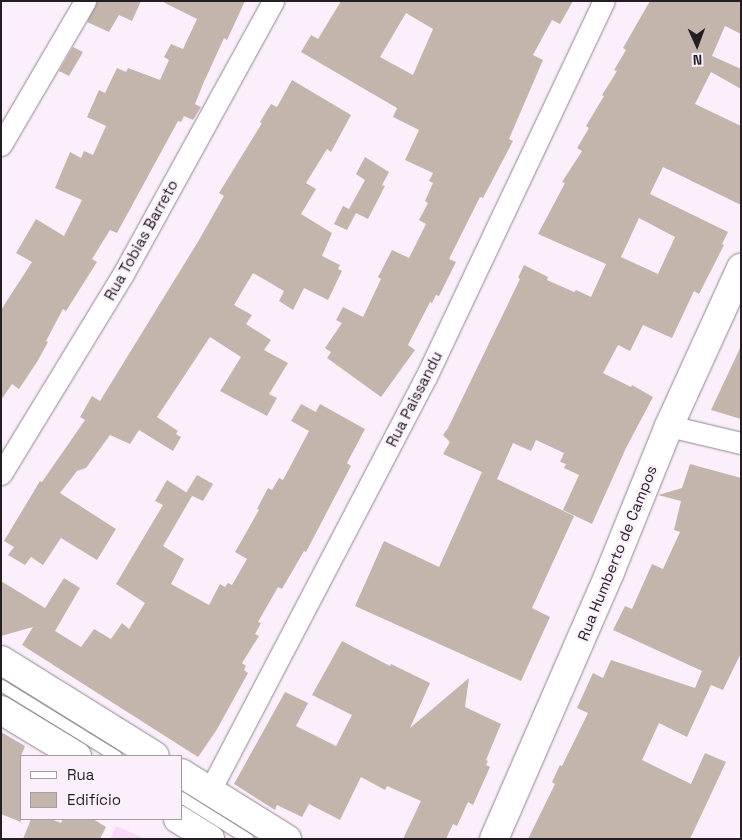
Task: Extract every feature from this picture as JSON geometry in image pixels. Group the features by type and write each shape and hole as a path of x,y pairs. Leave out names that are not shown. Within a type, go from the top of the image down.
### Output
{"street":[{"path":"1,145 85,1"},
{"name":"Rua Tobias Barreto","path":"1,474 122,276 274,1"},
{"name":"Rua Paissandu","path":"210,790 426,377 604,1"},
{"name":"Rua Humberto de Campos","path":"494,839 610,572 668,426 741,268"},
{"path":"668,426 741,443"},
{"path":"1,660 153,755"},
{"path":"1,710 75,755"},
{"path":"182,774 287,839"},
{"path":"180,820 210,839"}],"lane":[{"path":"1,685 114,755"},
{"path":"182,798 246,837 258,839"}],"shaded area":[{"path":"116,826 144,838 145,839 110,839"}],"building":[{"path":"97,1 141,1 132,21 119,15 109,32 87,22"},
{"path":"161,1 245,1 227,40 224,38 203,84 195,104 201,107 193,120 184,116 181,122 178,121 117,233 110,230 92,259 97,262 66,311 63,309 37,362 19,389 12,384 1,400 1,310 32,262 16,253 36,219 64,236 82,200 55,188 70,152 81,158 84,151 93,155 106,126 87,117 99,90 105,93 117,68 126,72 128,68 160,80 169,60 164,57 171,44 183,49 197,19"},
{"path":"341,1 573,1 560,24 552,20 533,55 543,60 509,139 513,141 483,198 480,197 449,259 456,262 439,296 436,295 432,303 430,302 408,345 415,350 381,397 327,358 331,352 325,348 342,323 336,320 343,307 363,317 381,279 378,277 392,250 409,258 426,224 419,220 428,203 425,201 433,183 429,181 433,173 405,160 419,130 393,117 397,108 301,52 311,35 318,39","holes":["406,13 433,29 413,75 380,57"]},
{"path":"650,1 741,1 741,34 725,26 712,56 741,69 741,89 711,72 695,104 741,126 741,205 663,167 650,194 728,232 722,244 724,245 699,294 694,291 672,338 643,325 630,351 618,345 603,373 631,387 632,385 653,397 626,448 592,524 563,510 579,475 564,468 566,464 560,462 564,453 536,440 531,451 513,443 497,479 574,516 532,608 550,617 521,681 355,606 384,541 439,567 482,472 443,454 450,442 443,435 520,279 518,278 524,265 548,277 547,280 591,297 606,264 538,234 565,183 562,182 582,151 577,148 589,128 586,126 604,96 602,95 617,71 614,70 626,50 623,48","holes":["639,218 675,237 658,274 621,257"]},
{"path":"73,47 83,52 69,76 59,71"},
{"path":"292,80 351,115 331,152 327,149 306,183 316,189 301,214 332,233 322,256 340,265 338,269 342,271 328,300 304,288 293,310 279,301 284,291 253,273 234,305 252,315 246,324 271,340 264,350 288,363 269,394 277,398 267,416 220,391 241,357 210,337 157,417 178,431 176,434 181,437 173,451 139,430 130,444 110,435 86,468 77,471 60,493 116,529 97,560 61,538 43,565 31,557 25,565 8,555 14,547 4,541 40,481 42,482 85,420 80,417 92,396 100,401 199,240 224,196 219,193 262,123 260,122 271,104 277,107"},
{"path":"365,157 389,172 382,185 385,186 368,219 356,213 347,230 334,224 343,206 349,209 365,180 356,174"},
{"path":"741,346 741,419 711,410"},
{"path":"301,404 316,412 320,404 365,429 347,463 351,466 306,552 304,551 282,589 278,587 258,622 261,623 255,634 259,636 242,663 246,666 244,670 248,673 216,731 198,757 22,645 33,627 1,636 1,581 45,608 64,578 80,588 55,631 81,647 94,629 111,639 122,623 129,629 145,603 116,584 163,505 155,501 167,480 192,496 163,546 184,559 171,584 209,605 220,584 225,587 228,583 232,585 247,559 235,552 259,510 257,509 268,488 272,490 279,478 283,480 309,431 291,421"},
{"path":"690,464 741,478 741,653 723,690 711,685 687,737 659,723 642,760 691,784 705,753 726,762 690,839 528,839 555,784 552,782 560,765 562,766 588,713 577,708 593,673 603,678 611,660 695,688 702,671 613,630 625,606 632,609 652,564 663,569 680,532 674,530 681,501 658,495 682,488"},
{"path":"197,475 213,484 203,501 186,493"},
{"path":"342,641 390,666 391,664 430,683 410,728 469,678 465,707 501,724 486,760 488,761 486,765 490,767 473,805 468,802 457,826 453,824 446,839 403,839 421,801 387,786 385,790 361,777 340,820 309,804 302,817 277,805 275,810 234,784 285,692 308,703 296,726 336,746 352,715 312,695"},
{"path":"1,732 25,746 20,755 21,822 1,814"},
{"path":"31,820 54,820 61,823 62,820 95,820 106,827 100,839 23,839"}]}
